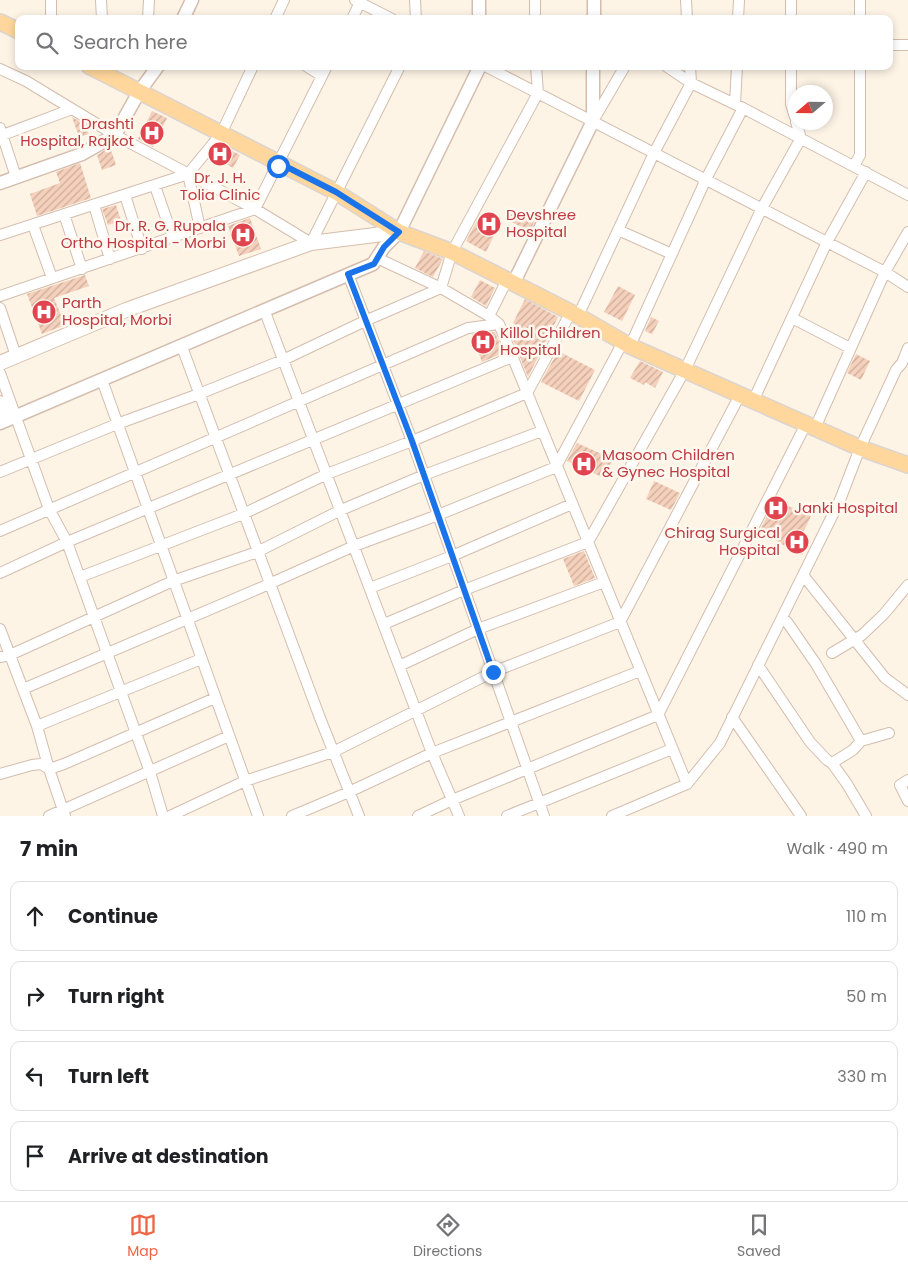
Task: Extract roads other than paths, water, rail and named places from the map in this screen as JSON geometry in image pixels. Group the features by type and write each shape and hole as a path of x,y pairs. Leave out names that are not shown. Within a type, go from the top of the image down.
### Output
{"main road":[{"path":"0,22 15,29"},
{"path":"99,70 336,192 399,232 452,252 575,314 627,344 860,448 908,465"},
{"path":"0,363 126,310 311,243 399,232"}],"street":[{"path":"51,0 51,15"},
{"path":"101,0 102,15"},
{"path":"148,15 149,0"},
{"path":"185,15 192,0"},
{"path":"278,15 284,0"},
{"path":"415,0 416,15"},
{"path":"479,0 479,15"},
{"path":"535,0 535,15"},
{"path":"594,0 594,15"},
{"path":"686,0 687,15"},
{"path":"738,15 739,0"},
{"path":"791,0 791,15"},
{"path":"860,0 860,15"},
{"path":"354,15 359,1 385,15"},
{"path":"893,45 908,45"},
{"path":"0,69 26,81 115,135 255,210 311,243 398,70"},
{"path":"0,183 82,154 115,135 139,92 155,70"},
{"path":"0,235 156,186 188,174 221,134 251,70"},
{"path":"312,70 322,76"},
{"path":"0,296 255,210 325,70"},
{"path":"8,420 374,264 384,247 399,232 478,70"},
{"path":"493,70 885,272 908,287"},
{"path":"441,288 452,252 538,93 536,70"},
{"path":"593,121 594,70"},
{"path":"489,316 510,282 593,121 624,70"},
{"path":"672,70 690,83 739,106 908,194"},
{"path":"80,576 243,514 327,474 527,393 575,314 618,230 654,153 690,83 690,70"},
{"path":"23,689 187,620 354,546 438,515 556,467 627,344 672,254 739,106 737,70"},
{"path":"791,70 791,85"},
{"path":"854,166 860,155 860,70"},
{"path":"16,177 1,133 72,109"},
{"path":"384,624 464,590 588,542 685,370 762,208 801,138 799,130"},
{"path":"170,816 245,782 333,752 493,672 620,622 792,318 827,242 866,172"},
{"path":"188,174 200,228"},
{"path":"156,186 173,238"},
{"path":"125,195 142,248"},
{"path":"94,205 110,259"},
{"path":"64,214 82,268"},
{"path":"33,224 52,278"},
{"path":"618,230 672,254"},
{"path":"418,816 452,800 658,715 811,426 885,272 908,232"},
{"path":"378,258 441,288 489,316 498,324 686,784"},
{"path":"348,274 412,441 544,816"},
{"path":"0,472 117,424 199,394 283,360 365,320 441,288"},
{"path":"0,308 16,356"},
{"path":"265,312 432,753 459,816"},
{"path":"792,318 850,348"},
{"path":"0,531 468,328 498,324"},
{"path":"182,347 243,514 359,816"},
{"path":"612,816 686,784 720,743 840,500 860,448 908,348"},
{"path":"0,573 67,542 313,438 512,357"},
{"path":"0,373 8,420"},
{"path":"102,380 258,816"},
{"path":"0,401 8,420 30,459 49,510 67,542 136,732 163,816"},
{"path":"5,656 173,581 258,552 341,510 424,475 542,432"},
{"path":"370,588 452,556 572,504"},
{"path":"803,575 885,678 908,695"},
{"path":"399,666 478,629 604,582"},
{"path":"832,653 862,635 884,614 908,585"},
{"path":"782,617 816,664 861,741"},
{"path":"0,629 5,656 23,689 37,726 49,770 64,813"},
{"path":"37,726 201,658"},
{"path":"758,665 810,742 832,763 866,816"},
{"path":"292,816 350,792 432,753 640,671"},
{"path":"49,770 215,698"},
{"path":"732,717 802,816"},
{"path":"832,763 853,750 861,741 889,733"},
{"path":"49,816 64,813 229,736"},
{"path":"508,816 672,749"},
{"path":"0,774 41,764 49,770"},
{"path":"908,780 900,785 908,801"}],"place":[{"name":"Drashti Hospital, Rajkot","path":"152,133"},
{"name":"Dr. J. H. Tolia Clinic","path":"220,154"},
{"name":"Devshree Hospital","path":"489,224"},
{"name":"Dr. R. G. Rupala Ortho Hospital - Morbi","path":"243,235"},
{"name":"Parth Hospital, Morbi","path":"44,312"},
{"name":"Killol Children Hospital","path":"483,342"},
{"name":"Masoom Children & Gynec Hospital","path":"584,464"},
{"name":"Janki Hospital","path":"776,508"},
{"name":"Chirag Surgical Hospital","path":"797,542"}]}
